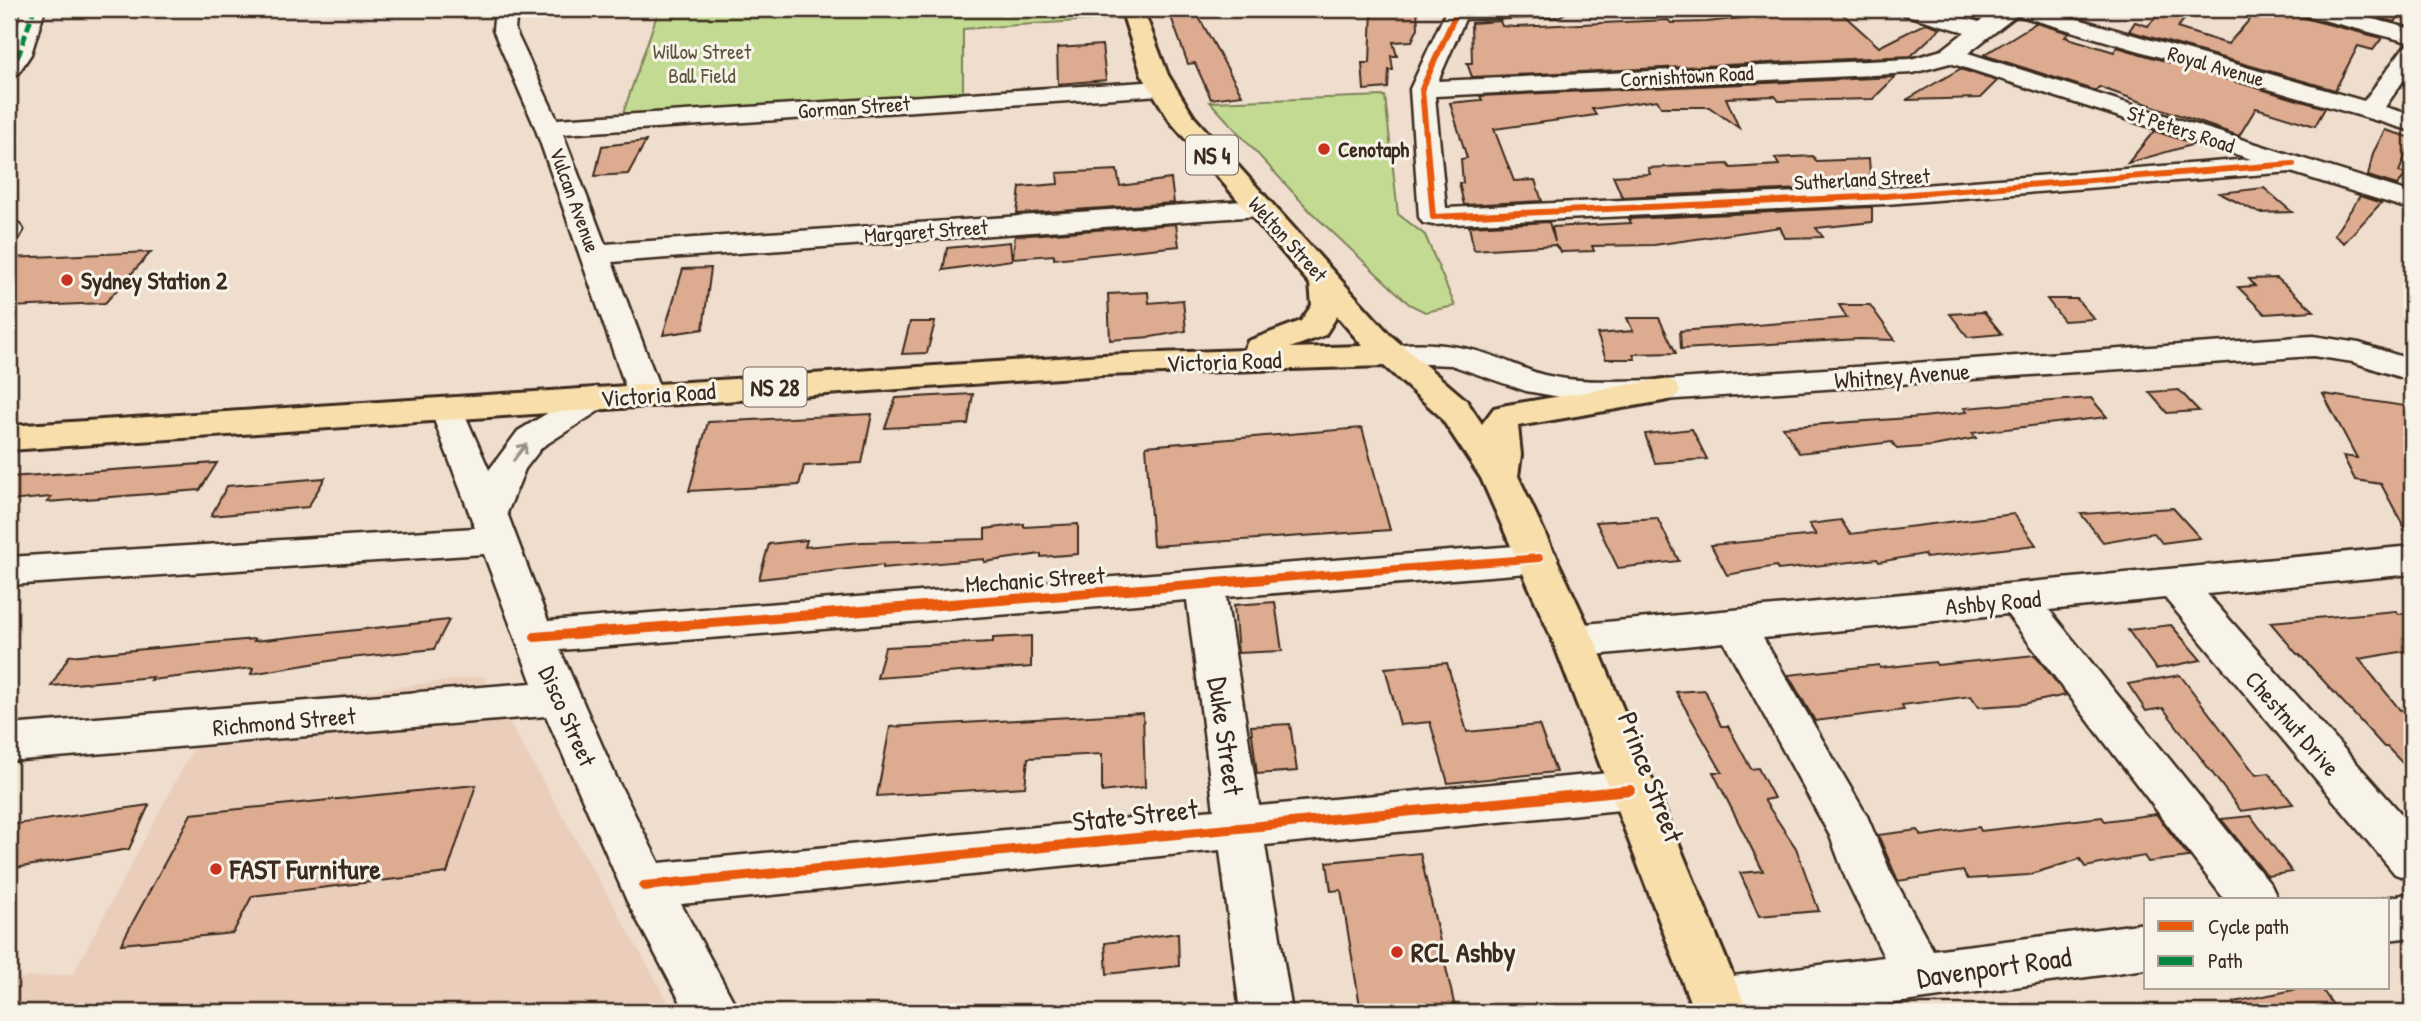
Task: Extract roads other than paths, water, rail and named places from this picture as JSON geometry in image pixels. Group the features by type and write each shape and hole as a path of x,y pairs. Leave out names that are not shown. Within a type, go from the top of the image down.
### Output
{"main road":[{"name":"Welton Street","path":"1132,9 1161,88 1183,121 1392,355"},
{"path":"1203,361 1283,342 1313,328 1328,305 1325,280"},
{"name":"Victoria Road","path":"9,438 645,394 1203,361 1392,355"},
{"name":"Prince Street","path":"1392,355 1452,408 1499,476 1539,558 1574,641 1630,790 1719,1008"},
{"path":"1499,476 1503,454 1499,426 1507,416 1662,390"}],"street":[{"path":"9,70 19,54 34,9"},
{"name":"Vulcan Avenue","path":"506,9 504,30 548,127 645,394"},
{"path":"1422,89 1457,11 1558,9"},
{"path":"1911,9 1982,30"},
{"path":"1950,55 2011,9"},
{"name":"Royal Avenue","path":"2020,9 2412,123"},
{"path":"2308,9 2412,36"},
{"path":"2369,111 2412,52"},
{"name":"Cornishtown Road","path":"1422,89 1903,66 1926,64 1950,55"},
{"name":"St Peters Road","path":"1950,55 2412,202"},
{"name":"Gorman Street","path":"548,127 1161,88"},
{"name":"Sutherland Street","path":"1422,89 1433,217 1886,196 2293,164"},
{"name":"Margaret Street","path":"594,254 1258,208"},
{"name":"Whitney Avenue","path":"1392,355 1451,355 1479,362 1538,384 1578,390 1662,390 2313,346 2359,353 2412,371"},
{"path":"9,571 495,526 509,466 530,439 596,398"},
{"name":"Disco Street","path":"447,409 495,526 559,698 644,886 713,1012"},
{"name":"Mechanic Street","path":"535,637 1539,558"},
{"name":"Ashby Road","path":"1574,641 2176,585 2412,560"},
{"name":"Duke Street","path":"1205,585 1266,1012"},
{"name":"Chestnut Drive","path":"2176,585 2412,859"},
{"path":"2018,599 2252,898"},
{"path":"1735,626 1851,830 1870,879 1920,977"},
{"name":"Richmond Street","path":"9,743 559,698"},
{"name":"State Street","path":"644,886 1630,790"},
{"path":"2390,918 2412,915"},
{"name":"Davenport Road","path":"1719,1008 2144,946"}],"place":[{"name":"Cenotaph","path":"1324,149"},
{"name":"Sydney Station 2","path":"67,280"},
{"name":"FAST Furniture","path":"216,869"},
{"name":"RCL Ashby","path":"1397,952"}],"park label":[{"name":"Willow Street Ball Field","path":"702,63"}]}
